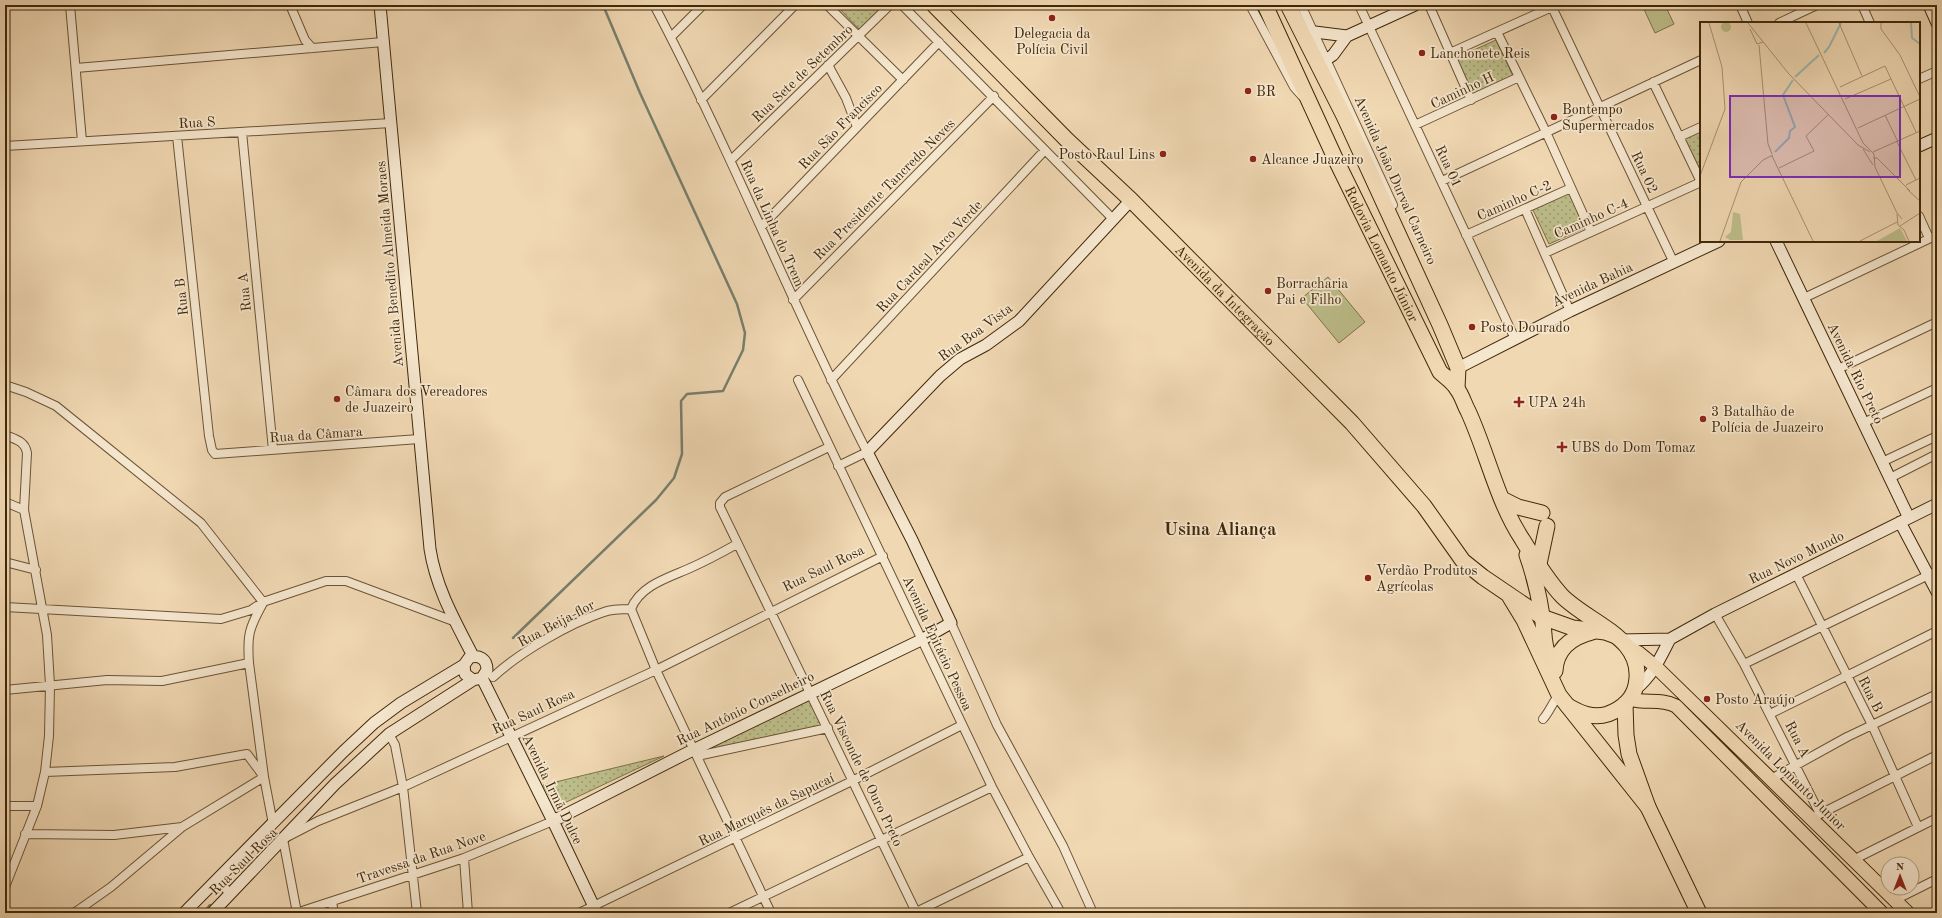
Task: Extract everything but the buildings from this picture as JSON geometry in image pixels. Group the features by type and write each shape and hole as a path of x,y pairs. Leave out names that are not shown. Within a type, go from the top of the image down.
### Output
{"highway":[{"name":"Avenida da Integração","path":"934,5 1067,140 1130,200 1352,423 1424,506 1463,561 1483,577 1506,591 1542,617 1568,626 1593,632"},
{"name":"Rodovia Lomanto Júnior","path":"1264,5 1311,106 1440,372 1457,388 1478,433 1502,499 1521,538"},
{"name":"Rodovia Lomanto Júnior","path":"1288,5 1344,116 1458,368 1457,388"},
{"path":"1502,499 1544,520 1539,564"},
{"path":"1521,538 1562,596 1622,642 1636,661 1638,675 1630,697 1628,749 1648,807 1699,913"},
{"path":"1521,538 1533,573 1542,617 1546,648 1555,666 1560,694 1579,712 1591,716 1603,715 1615,711 1630,697"},
{"path":"1506,591 1524,620 1560,694 1648,807"},
{"path":"1555,666 1559,653 1567,642 1579,635 1593,632 1605,632 1622,642"}],"main road":[{"name":"Avenida Lomanto Junior","path":"1622,642 1639,653 1656,667 1771,779 1816,816 1853,860 1908,913"},
{"path":"1630,697 1640,702 1667,702 1676,706 1882,913"}],"street":[{"path":"70,5 82,141"},
{"path":"290,5 305,40 312,48"},
{"name":"Avenida Benedito Almeida Moraes","path":"380,5 419,439 432,564 444,598 473,656"},
{"name":"Rua da Linha do Trem","path":"654,5 731,160 793,300 867,452"},
{"path":"671,37 703,5"},
{"path":"701,100 795,5"},
{"path":"827,5 902,80"},
{"name":"Rua Sete de Setembro","path":"731,160 890,5"},
{"path":"902,5 994,96 1113,219"},
{"path":"1250,5 1294,87 1311,106"},
{"name":"Avenida João Durval Carneiro","path":"1301,5 1315,32 1457,346 1459,354 1458,368"},
{"name":"Rua 01","path":"1359,5 1515,339"},
{"path":"1327,59 1333,55 1347,36 1415,5"},
{"path":"1429,5 1471,100"},
{"path":"1740,5 1748,22"},
{"path":"1781,22 1817,5"},
{"path":"1862,5 1870,22"},
{"path":"1929,5 1937,23"},
{"path":"1450,54 1552,6"},
{"name":"Rua 02","path":"1552,6 1674,263"},
{"path":"1315,32 1347,36"},
{"path":"1497,32 1546,132 1591,232"},
{"path":"76,68 383,42"},
{"name":"Rua São Francisco","path":"761,227 939,42"},
{"path":"1442,182 1700,60"},
{"path":"828,65 846,98 857,127"},
{"path":"1920,79 1937,71"},
{"name":"Caminho H","path":"1415,125 1519,78"},
{"path":"1653,82 1700,180"},
{"name":"Rua Presidente Tancredo Neves","path":"793,300 994,96"},
{"name":"Rua S","path":"5,146 391,123"},
{"path":"1679,137 1700,127"},
{"name":"Rua A","path":"242,132 273,450"},
{"name":"Rua B","path":"177,136 209,436 212,450 215,454"},
{"path":"1920,146 1937,138"},
{"name":"Rua Cardeal Arco Verde","path":"831,380 1045,150"},
{"name":"Caminho C-4","path":"1545,253 1700,182"},
{"name":"Caminho C-2","path":"1466,235 1571,188"},
{"name":"Rua Boa Vista","path":"867,452 940,376 960,359 986,345 1019,321 1130,200"},
{"path":"1525,209 1570,311"},
{"path":"1804,298 1933,236 1920,217"},
{"name":"Avenida Bahia","path":"1458,368 1570,311 1717,242"},
{"name":"Avenida Rio Preto","path":"1776,242 1890,478 1905,520 1933,573 1937,592"},
{"path":"1838,369 1937,322"},
{"name":"Avenida Epitácio Pessoa","path":"798,380 838,466 923,639 992,788 1028,857 1061,913"},
{"path":"5,385 26,392 56,406 201,523 263,602"},
{"path":"1863,423 1937,388"},
{"path":"5,435 22,442 26,447 27,459 24,510 47,635 50,685 49,736 45,772 37,806 25,834 18,858 5,887"},
{"path":"1882,462 1937,436"},
{"name":"Rua da Câmara","path":"215,454 419,439"},
{"name":"Rua Visconde de Ouro Preto","path":"829,447 725,497 720,503 720,507 828,728 852,781 882,838 915,912"},
{"path":"838,466 867,452 912,540 997,725 1063,846 1093,913"},
{"path":"1890,478 1937,454"},
{"path":"5,502 24,510"},
{"name":"Rua Novo Mundo","path":"1670,639 1715,614 1937,504"},
{"path":"737,544 688,569 658,581 634,601 631,609 656,670 772,913"},
{"name":"Rua Saul Rosa","path":"212,913 283,839 323,818 403,787 656,670 770,611 883,556"},
{"path":"5,562 36,570"},
{"path":"1744,664 1824,627 1933,573"},
{"name":"Rua B","path":"1796,574 1872,725 1918,827"},
{"path":"5,607 221,619 251,610 263,602 326,581 341,580 456,622"},
{"path":"263,602 249,631 249,663 264,778 274,824"},
{"name":"Rua Beija-flor","path":"493,676 523,654 570,627 604,612 631,609"},
{"name":"Rua A","path":"1715,614 1744,664 1796,764 1816,816"},
{"name":"Rua Antônio Conselheiro","path":"553,821 695,753 811,693 923,639 951,623"},
{"path":"1770,714 1937,631"},
{"path":"1622,642 1670,639"},
{"path":"1630,697 1647,680 1656,667 1670,639"},
{"path":"184,913 274,824 343,752 374,723 401,703 464,665 465,661 473,656 478,656 486,661 487,670 477,679 389,734 335,784 283,839 297,913"},
{"path":"5,690 50,685 128,680 162,681 249,663"},
{"path":"464,665 465,674 477,679"},
{"name":"Avenida Irmã Dulce","path":"477,679 511,738 595,909"},
{"path":"1543,719 1550,711 1552,703 1560,694"},
{"path":"1771,779 1796,764 1872,725 1937,694"},
{"name":"Rua Marquês da Sapucaí","path":"579,913 595,909 962,725"},
{"name":"Rua Antônio Conselheiro","path":"695,753 828,728"},
{"path":"389,734 395,745 403,787 417,913"},
{"path":"45,772 175,767 242,754 249,756 264,778"},
{"path":"1816,816 1937,755"},
{"path":"74,913 111,887 182,827 264,778"},
{"path":"729,913 882,838 992,788"},
{"path":"5,806 37,806"},
{"path":"1853,860 1937,818"},
{"name":"Travessa da Rua Nove","path":"297,913 464,858 553,821"},
{"path":"25,834 114,835 182,827"},
{"path":"915,912 1028,857"},
{"path":"464,858 468,913"},
{"path":"1895,900 1937,879"},
{"path":"216,880 230,893"},
{"path":"332,902 334,913"}],"green space":[{"path":"836,5 887,5 861,31"},
{"path":"1642,5 1665,5 1674,24 1655,33"},
{"path":"1496,40 1514,78 1473,96 1456,58"},
{"path":"1700,129 1700,174 1683,137"},
{"path":"1569,193 1585,228 1549,244 1533,210"},
{"path":"1328,277 1365,322 1339,343 1302,298"},
{"path":"809,699 823,727 700,752"},
{"path":"664,756 556,807 543,785"}],"waterway":[{"path":"513,638 656,500 674,478 682,454 681,401 687,394 723,391 743,350 745,333 737,304 640,93 603,5"},
{"path":"203,913 210,905"}],"place":[{"name":"Delegacia da Polícia Civil","path":"1052,18"},
{"name":"Lanchonete Reis","path":"1422,53"},
{"name":"BR","path":"1248,91"},
{"name":"Bontempo Supermercados","path":"1554,117"},
{"name":"Posto Raul Lins","path":"1163,154"},
{"name":"Alcance Juazeiro","path":"1253,159"},
{"name":"Borracharia Pai e Filho","path":"1268,291"},
{"name":"Posto Dourado","path":"1472,327"},
{"name":"Câmara dos Vereadores de Juazeiro","path":"337,399"},
{"name":"UPA 24h","path":"1519,402"},
{"name":"3 Batalhão de Polícia de Juazeiro","path":"1703,419"},
{"name":"UBS do Dom Tomaz","path":"1562,447"},
{"name":"Verdão Produtos Agrícolas","path":"1368,578"},
{"name":"Posto Araújo","path":"1707,699"}],"district":[{"name":"Usina Aliança","path":"1220,529"}]}
